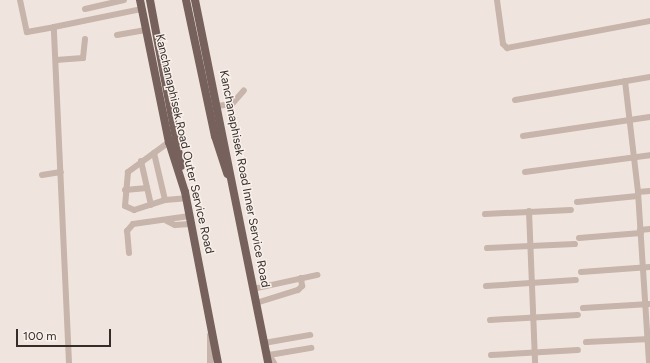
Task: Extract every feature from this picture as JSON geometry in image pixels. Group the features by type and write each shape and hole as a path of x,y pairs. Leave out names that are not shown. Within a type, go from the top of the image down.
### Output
{"main road":[{"name":"Kanchanaphisek Road Outer Service Road","path":"140,0 169,142 185,195 218,363"},
{"path":"150,0 185,195"},
{"name":"Kanchanaphisek Road Inner Service Road","path":"195,0 264,344 269,359"},
{"path":"186,3 215,136 234,194"}],"street":[{"path":"20,0 27,32 142,9"},
{"path":"85,9 122,0"},
{"path":"497,0 503,44 507,48 650,21"},
{"path":"54,27 69,363"},
{"path":"117,35 146,30"},
{"path":"56,60 83,58 86,39"},
{"path":"515,100 650,77"},
{"path":"625,82 635,157 643,268 648,304 649,363"},
{"path":"217,106 232,104 244,90"},
{"path":"522,136 650,117"},
{"path":"169,142 128,172 124,203 127,208 134,210 185,195"},
{"path":"154,153 165,200"},
{"path":"525,172 650,155"},
{"path":"141,162 152,205"},
{"path":"42,176 61,172"},
{"path":"125,190 148,188"},
{"path":"577,202 650,191"},
{"path":"485,214 572,210"},
{"path":"529,211 535,363"},
{"path":"129,253 127,236 130,227 138,223 167,221 189,216"},
{"path":"167,221 175,225 190,224"},
{"path":"579,238 641,232 650,229"},
{"path":"486,248 575,244"},
{"path":"581,272 650,267"},
{"path":"253,289 317,275"},
{"path":"256,303 298,290 302,286 300,278"},
{"path":"486,286 576,280"},
{"path":"583,308 648,304"},
{"path":"490,320 533,316 578,315"},
{"path":"210,363 211,328"},
{"path":"264,344 310,335"},
{"path":"586,342 649,339"},
{"path":"269,359 311,348"},
{"path":"491,355 578,350"},
{"path":"269,359 274,363"}]}
